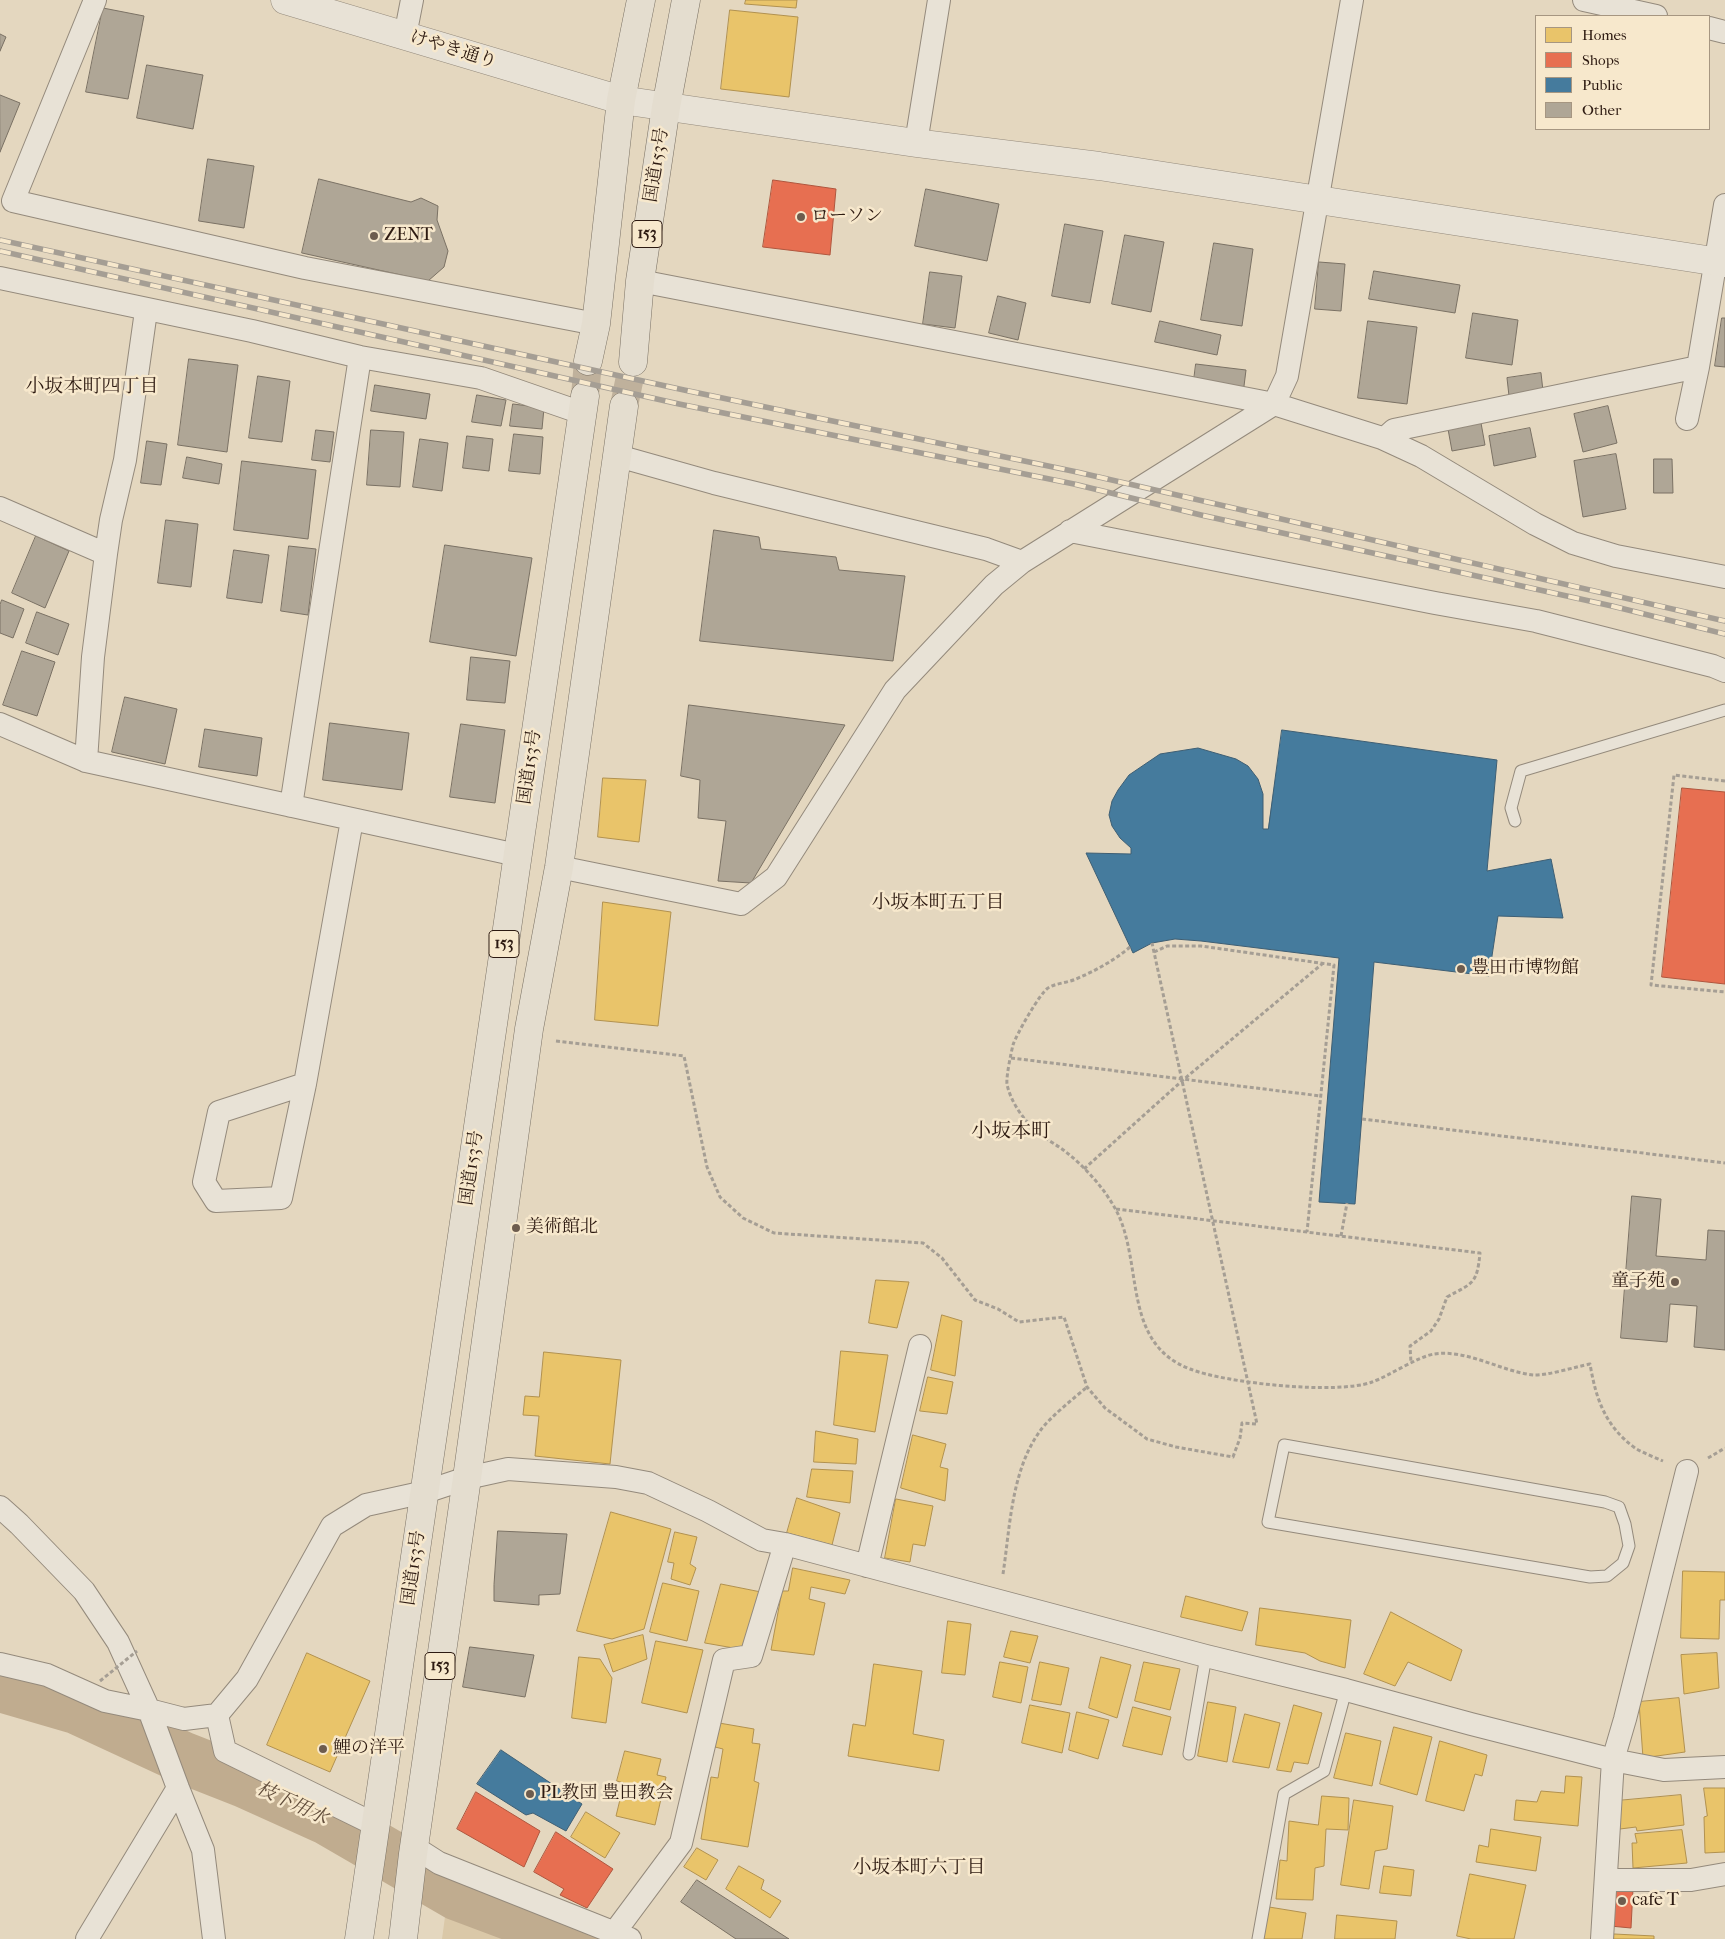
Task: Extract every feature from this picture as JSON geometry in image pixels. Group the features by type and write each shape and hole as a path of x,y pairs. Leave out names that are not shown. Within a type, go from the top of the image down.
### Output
{"highway":[{"name":"153","path":"588,361 596,324 621,100 641,0"},
{"name":"国道153号","path":"634,362 640,281 666,108 686,0"},
{"name":"国道153号","path":"359,1939 584,405"},
{"name":"153","path":"403,1939 529,1029 559,868 624,406"}],"street":[{"path":"96,0 6,199 305,268 596,324"},
{"name":"けやき通り","path":"284,0 621,100 916,143 1099,166 1720,262"},
{"path":"405,36 412,0"},
{"path":"916,143 940,0"},
{"path":"559,868 741,904 776,877 895,690 994,585 1022,562 1274,404 1288,376 1316,201 1352,0"},
{"path":"1584,0 1652,15"},
{"path":"1710,28 1725,32"},
{"path":"1687,419 1720,262 1725,205"},
{"path":"0,278 360,357 481,378 584,405"},
{"path":"640,281 1274,404 1384,439 1420,456 1535,524 1573,543 1616,556 1725,577"},
{"path":"86,761 92,656 111,520 124,460 146,310"},
{"path":"291,806 360,357"},
{"path":"1384,439 1394,430 1698,367"},
{"path":"618,456 714,483 986,549 1022,562"},
{"path":"0,508 106,554"},
{"path":"1070,531 1536,621 1713,666 1725,671"},
{"path":"0,724 86,761 517,855"},
{"path":"305,1084 219,1112 204,1182 216,1201 281,1198 305,1084 352,820"},
{"path":"867,1566 920,1346"},
{"path":"0,1664 47,1675 105,1701 149,1710 184,1720 217,1715 247,1679 332,1526 366,1506 425,1492 468,1478 508,1470 616,1477 648,1483 708,1511 762,1540 785,1544 1206,1656 1346,1690 1613,1760 1664,1770 1725,1767"},
{"path":"1602,1939 1613,1760 1625,1720 1687,1471"},
{"path":"0,1507 84,1591 118,1642 149,1710 178,1788 204,1850 214,1939"},
{"path":"414,1850 439,1863 622,1936 681,1843 724,1660 751,1656 785,1544"},
{"path":"217,1715 225,1751 375,1829"},
{"path":"87,1939 178,1788"},
{"path":"1606,1880 1691,1880 1725,1874"}],"lane":[{"path":"1515,821 1511,808 1521,771 1725,710"},
{"path":"1284,1445 1605,1502 1619,1507 1630,1546 1624,1563 1607,1576 1590,1577 1268,1522 1284,1445"},
{"path":"1189,1754 1206,1656"},
{"path":"1258,1939 1284,1794 1324,1771 1346,1690"}],"path":[{"path":"1725,781 1674,775 1651,985 1725,992"},
{"path":"549,1041 684,1056 707,1167 720,1198 743,1218 774,1232 923,1243 942,1258 975,1300 998,1309 1019,1322 1064,1317 1087,1387 1105,1408 1147,1439 1176,1447 1233,1457 1240,1438 1242,1423 1257,1424 1152,943"},
{"path":"1154,952 1167,946 1201,946 1334,965 1307,1232"},
{"path":"1130,947 1119,956 1075,979 1047,988 1024,1022 1012,1046 1007,1083 1015,1105 1034,1129 1067,1153 1084,1169 1096,1181 1115,1209 1121,1221 1142,1320 1151,1339 1170,1359 1191,1370 1248,1383 1339,1388 1370,1383 1432,1354 1456,1354 1535,1376 1590,1364 1595,1393 1607,1421 1635,1448 1687,1471"},
{"path":"1084,1169 1183,1080 1323,963"},
{"path":"1011,1058 1321,1096"},
{"path":"1362,1120 1725,1163"},
{"path":"1341,1236 1347,1204"},
{"path":"1115,1209 1480,1253 1478,1274 1468,1286 1447,1298 1439,1319 1431,1331 1410,1346 1411,1363"},
{"path":"999,1600 1018,1476 1027,1452 1040,1430 1087,1387"},
{"path":"100,1681 137,1651"}],"shaded area":[{"path":"447,1902 546,1939 442,1939"}],"building: Homes":[{"path":"746,0 797,0 796,8 745,4"},
{"path":"730,10 798,17 789,97 721,89"},
{"path":"603,778 646,780 639,842 598,837"},
{"path":"603,902 671,912 658,1026 595,1020"},
{"path":"876,1280 909,1282 897,1328 869,1323"},
{"path":"942,1315 962,1321 955,1376 931,1370"},
{"path":"841,1351 888,1355 875,1432 834,1425"},
{"path":"544,1352 621,1360 610,1464 535,1456 539,1416 523,1415 525,1396 539,1397"},
{"path":"928,1377 953,1382 947,1414 920,1411"},
{"path":"816,1431 858,1439 856,1464 814,1462"},
{"path":"913,1435 946,1444 940,1467 948,1469 945,1501 901,1488"},
{"path":"812,1469 853,1471 850,1503 807,1497"},
{"path":"797,1498 840,1513 832,1545 787,1533"},
{"path":"896,1499 933,1506 925,1546 913,1544 910,1562 885,1558"},
{"path":"611,1512 671,1529 644,1629 612,1639 577,1631"},
{"path":"675,1532 697,1537 690,1564 696,1568 690,1585 671,1579 674,1563 668,1562"},
{"path":"793,1568 850,1580 845,1594 811,1587 809,1599 825,1603 814,1655 771,1650 782,1591 788,1591"},
{"path":"1683,1571 1725,1572 1725,1600 1720,1600 1719,1639 1681,1638"},
{"path":"663,1583 699,1591 687,1641 650,1632"},
{"path":"721,1584 761,1592 745,1650 705,1643"},
{"path":"1186,1596 1248,1612 1242,1631 1181,1617"},
{"path":"1260,1608 1351,1620 1345,1668 1320,1661 1305,1653 1256,1645"},
{"path":"1391,1612 1462,1650 1451,1681 1408,1662 1395,1686 1364,1674"},
{"path":"948,1621 971,1624 965,1675 942,1673"},
{"path":"1011,1631 1038,1636 1030,1663 1004,1657"},
{"path":"643,1635 647,1659 613,1672 604,1645"},
{"path":"656,1641 703,1650 687,1713 642,1703"},
{"path":"307,1653 370,1681 330,1772 267,1745"},
{"path":"1717,1653 1719,1688 1684,1694 1681,1655"},
{"path":"579,1657 600,1659 612,1678 606,1723 572,1718"},
{"path":"1101,1657 1131,1665 1117,1718 1089,1708"},
{"path":"1000,1662 1028,1667 1021,1703 993,1697"},
{"path":"1040,1662 1069,1668 1061,1705 1032,1700"},
{"path":"1144,1662 1180,1669 1170,1710 1135,1701"},
{"path":"874,1664 922,1671 913,1734 944,1740 939,1771 848,1756 853,1724 865,1726"},
{"path":"1679,1698 1685,1752 1643,1758 1639,1702"},
{"path":"1208,1702 1236,1707 1227,1762 1198,1756"},
{"path":"1030,1705 1070,1713 1062,1753 1022,1743"},
{"path":"1294,1705 1322,1713 1308,1764 1294,1762 1291,1772 1277,1770"},
{"path":"1133,1707 1171,1717 1162,1755 1123,1746"},
{"path":"1077,1712 1109,1720 1098,1759 1069,1750"},
{"path":"1245,1714 1280,1723 1269,1768 1233,1762"},
{"path":"719,1723 754,1729 752,1743 760,1744 754,1781 759,1783 748,1847 701,1839 711,1777 718,1778 723,1749 715,1747"},
{"path":"1394,1727 1432,1737 1417,1795 1380,1784"},
{"path":"1346,1733 1381,1741 1372,1786 1334,1778"},
{"path":"1440,1741 1487,1755 1482,1776 1475,1774 1464,1811 1426,1801"},
{"path":"625,1751 661,1759 657,1775 666,1777 655,1825 616,1816 624,1783 617,1781"},
{"path":"1566,1776 1582,1777 1578,1826 1514,1820 1516,1800 1537,1802 1541,1791 1564,1793"},
{"path":"1704,1788 1725,1788 1725,1852 1705,1853 1704,1817 1707,1816"},
{"path":"1681,1795 1684,1825 1637,1831 1636,1827 1620,1829 1616,1801"},
{"path":"1322,1796 1349,1798 1348,1830 1326,1829 1324,1866 1315,1868 1313,1900 1276,1899 1280,1860 1287,1861 1289,1821 1318,1825"},
{"path":"1354,1800 1393,1806 1387,1849 1375,1851 1369,1889 1341,1885"},
{"path":"586,1812 620,1833 605,1858 571,1837"},
{"path":"1491,1829 1541,1837 1536,1871 1476,1862 1479,1845 1488,1847"},
{"path":"1682,1830 1687,1863 1633,1868 1632,1843 1637,1843 1635,1834"},
{"path":"697,1848 718,1860 706,1880 684,1867"},
{"path":"739,1866 764,1880 761,1889 781,1901 770,1918 726,1889"},
{"path":"1384,1866 1414,1870 1411,1896 1380,1893"},
{"path":"1470,1874 1526,1885 1514,1939 1471,1939 1457,1936"},
{"path":"1269,1907 1306,1913 1302,1939 1263,1939"},
{"path":"1337,1915 1397,1921 1395,1939 1335,1939"},
{"path":"1614,1934 1654,1936 1654,1939 1614,1939"}],"building: Shops":[{"path":"773,180 836,189 830,255 763,247"},
{"path":"1682,788 1725,792 1725,984 1662,977"},
{"path":"476,1792 540,1831 524,1867 457,1829"},
{"path":"556,1832 613,1869 587,1908 560,1895 564,1889 534,1872"},
{"name":"cafe T","path":"1613,1888 1633,1889 1631,1928 1610,1926"}],"building: Public":[{"name":"豊田市博物館","path":"1282,730 1497,760 1487,871 1551,859 1563,918 1498,916 1489,976 1374,962 1355,1204 1319,1202 1339,958 1175,939 1152,943 1133,953 1086,853 1131,854 1131,848 1120,838 1112,826 1109,815 1112,801 1118,790 1129,775 1160,754 1198,748 1236,759 1248,766 1258,779 1263,794 1263,829 1268,829"},
{"name":"PL教団 豊田教会","path":"501,1750 582,1804 566,1831 533,1813 526,1815 477,1784"}],"building: Other":[{"path":"103,8 144,16 128,99 86,92"},
{"path":"0,34 6,37 0,51"},
{"path":"147,65 203,75 193,129 137,118"},
{"path":"0,95 20,103 0,152"},
{"path":"208,159 254,166 244,228 199,221"},
{"name":"ZENT","path":"319,179 411,202 421,198 438,206 437,220 448,251 444,267 428,281 302,253"},
{"path":"926,189 999,204 987,261 915,246"},
{"path":"1065,224 1103,231 1090,303 1052,296"},
{"path":"1125,235 1164,242 1151,312 1112,304"},
{"path":"1214,243 1253,249 1242,326 1201,320"},
{"path":"1319,262 1345,264 1341,311 1315,309"},
{"path":"1374,271 1460,285 1455,313 1369,299"},
{"path":"930,272 962,276 955,328 923,324"},
{"path":"998,296 1026,303 1018,340 989,333"},
{"path":"1473,313 1518,320 1512,365 1466,358"},
{"path":"1722,318 1725,318 1725,367 1715,366"},
{"path":"1160,321 1221,335 1217,355 1155,342"},
{"path":"1368,321 1417,327 1407,404 1358,398"},
{"path":"189,359 238,365 227,452 178,445"},
{"path":"1196,364 1246,370 1243,394 1193,388"},
{"path":"1541,373 1543,391 1509,396 1507,378"},
{"path":"258,376 290,381 282,442 249,438"},
{"path":"375,385 430,394 426,419 371,411"},
{"path":"477,395 506,400 501,426 472,422"},
{"path":"513,404 544,408 542,429 510,426"},
{"path":"1608,406 1617,443 1583,452 1574,414"},
{"path":"1481,423 1485,445 1452,451 1448,429"},
{"path":"1530,428 1536,457 1494,466 1489,436"},
{"path":"316,430 334,432 330,462 312,460"},
{"path":"371,430 404,432 400,487 367,485"},
{"path":"514,434 543,437 540,474 509,471"},
{"path":"467,436 493,439 489,471 463,468"},
{"path":"420,439 448,443 442,491 413,487"},
{"path":"147,441 167,444 161,485 141,483"},
{"path":"1616,454 1626,509 1583,517 1574,461"},
{"path":"187,457 222,464 219,484 183,478"},
{"path":"1654,459 1672,459 1673,493 1654,493"},
{"path":"242,461 316,470 308,539 234,530"},
{"path":"166,520 198,524 191,587 158,583"},
{"path":"714,530 759,537 761,549 836,557 839,570 905,576 893,661 700,641"},
{"path":"36,536 69,551 45,608 12,593"},
{"path":"445,545 532,558 516,656 430,642"},
{"path":"289,546 316,549 308,615 281,611"},
{"path":"234,550 269,555 262,603 227,598"},
{"path":"2,600 24,609 13,638 0,633 0,605"},
{"path":"37,612 69,624 58,655 26,643"},
{"path":"22,651 55,662 37,716 3,705"},
{"path":"471,657 510,661 505,703 467,700"},
{"path":"125,697 177,709 165,764 112,752"},
{"path":"689,705 845,725 751,883 718,881 726,821 698,818 700,780 681,776"},
{"path":"330,723 409,733 402,790 323,780"},
{"path":"461,724 505,730 495,803 450,797"},
{"path":"205,729 262,738 257,776 199,767"},
{"name":"童子苑","path":"1632,1196 1661,1199 1656,1256 1706,1260 1708,1230 1725,1231 1725,1350 1694,1347 1697,1306 1670,1304 1667,1342 1621,1338"},
{"path":"498,1531 567,1534 560,1594 539,1595 539,1605 494,1601"},
{"path":"470,1647 534,1655 525,1697 463,1687"},
{"path":"697,1880 789,1939 736,1939 681,1902"}],"waterway":[{"name":"枝下用水","path":"0,1686 76,1708 184,1758 245,1782 327,1819 458,1895 576,1939"}],"tunnel":[{"path":"585,396 588,361"},
{"path":"624,406 633,362"}],"railway":[{"path":"0,240 684,390 1077,472 1725,621"},
{"path":"0,251 679,404 1074,484 1201,515 1612,606 1725,634"}],"place":[{"name":"ローソン","path":"801,217"},
{"name":"ZENT","path":"374,236"},
{"name":"豊田市博物館","path":"1461,969"},
{"name":"美術館北","path":"516,1228"},
{"name":"童子苑","path":"1675,1282"},
{"name":"鯉の洋平","path":"323,1749"},
{"name":"PL教団 豊田教会","path":"530,1794"},
{"name":"cafe T","path":"1622,1901"}],"district":[{"name":"小坂本町四丁目","path":"92,387"},
{"name":"小坂本町五丁目","path":"938,903"},
{"name":"小坂本町","path":"1011,1132"},
{"name":"小坂本町六丁目","path":"919,1868"}]}
